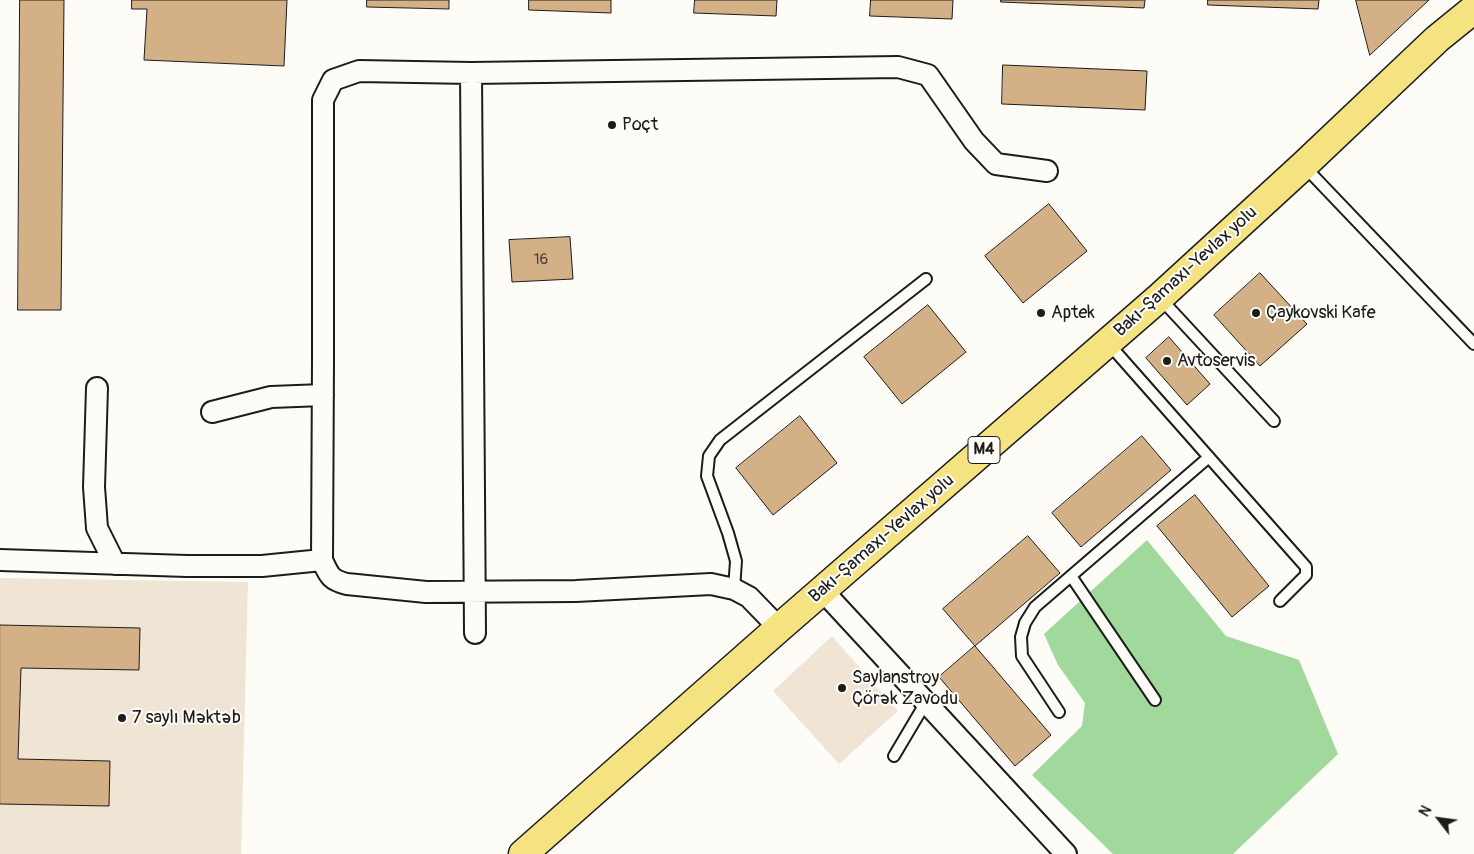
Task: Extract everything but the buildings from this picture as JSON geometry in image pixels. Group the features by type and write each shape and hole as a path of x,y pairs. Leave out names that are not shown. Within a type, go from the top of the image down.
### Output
{"highway":[{"path":"1437,39 1469,0"},
{"path":"1437,39 1474,9"},
{"name":"Bakı-Şamaxı-Yevlax yolu","path":"538,849 779,628 1160,297 1304,165 1437,39"}],"street":[{"path":"779,628 749,597 734,589 711,584 576,591 426,592 346,584 335,582 329,576 322,560 323,100 333,80 358,71 472,73 898,68 928,75 974,141 996,164 1047,171"},
{"path":"472,73 475,632"},
{"path":"97,388 94,487 97,528 114,564"},
{"path":"212,412 271,397 323,395"},
{"path":"0,560 187,566 262,566 322,560"},
{"path":"823,591 1066,854"}],"lane":[{"path":"1304,165 1474,344"},
{"path":"734,589 736,561 728,532 707,476 709,456 720,440 926,279"},
{"path":"1160,297 1274,421"},
{"path":"1107,342 1306,567 1306,575 1280,601"},
{"path":"1059,712 1022,656 1021,638 1025,623 1035,607 1209,456"},
{"path":"1071,576 1155,700"},
{"path":"894,756 926,702"}],"shaded area":[{"name":"7 saylı Məktəb","path":"0,578 248,582 241,854 0,854"},
{"path":"832,636 898,711 839,764 773,691"}],"green space":[{"path":"1147,540 1226,636 1299,660 1338,754 1233,854 1113,854 1032,775 1082,726 1085,703 1058,665 1044,634"}],"place":[{"name":"Poçt","path":"612,125"},
{"name":"Aptek","path":"1041,313"},
{"name":"Çaykovski Kafe","path":"1256,313"},
{"name":"Avtoservis","path":"1167,361"},
{"name":"Saylanstroy Çörək Zavodu","path":"842,688"},
{"name":"7 saylı Məktəb","path":"122,718"}]}
